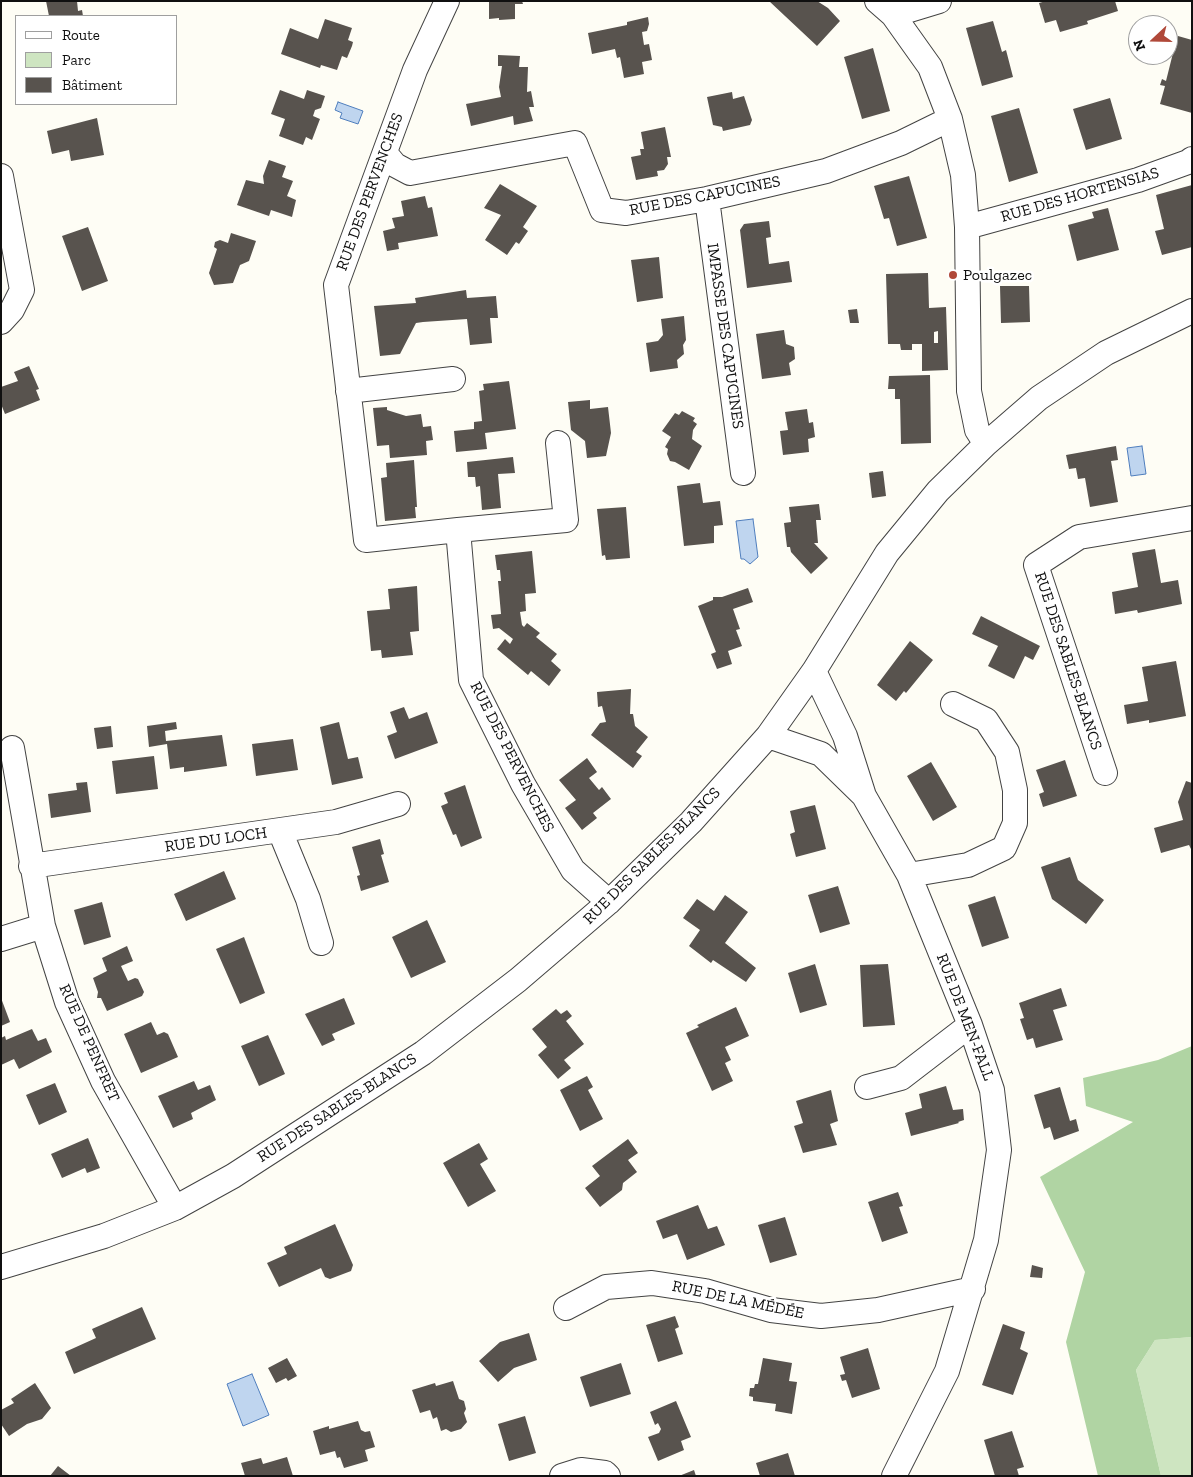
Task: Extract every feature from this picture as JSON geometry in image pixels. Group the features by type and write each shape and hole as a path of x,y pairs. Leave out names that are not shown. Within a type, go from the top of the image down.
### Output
{"street":[{"name":"RUE DES PERVENCHES","path":"447,1 414,70 336,285 366,540 566,520 558,443"},
{"path":"885,8 940,1"},
{"path":"885,8 930,67 950,120 963,175 967,227 969,391 977,430 986,444"},
{"name":"RUE DES CAPUCINES","path":"385,153 395,165 410,172 575,143 602,210 626,213 707,199 826,171 901,143 950,120"},
{"name":"RUE DES HORTENSIAS","path":"967,227 1138,180 1192,159"},
{"path":"1,176 22,290 12,310 1,322"},
{"name":"IMPASSE DES CAPUCINES","path":"707,199 744,473"},
{"name":"RUE DES SABLES-BLANCS","path":"1,1266 104,1236 175,1208 234,1176 424,1052 518,980 610,902 691,822 768,736 814,671 887,553 938,491 986,444 1039,398 1106,353 1192,311"},
{"path":"348,391 453,379"},
{"name":"RUE DES SABLES-BLANCS","path":"1105,773 1036,564 1079,537 1192,518"},
{"name":"RUE DES PERVENCHES","path":"458,530 471,680 524,784 573,870 610,902"},
{"name":"RUE DE MEN-FALL","path":"814,671 845,736 864,796 909,875 970,1025 992,1090 999,1150 986,1240 947,1372 896,1475"},
{"path":"909,875 968,865 1004,848 1015,823 1015,790 1007,752 986,720 953,704"},
{"name":"RUE DE MEN-FALL","path":"768,736 821,754 864,796"},
{"name":"RUE DE PENFRET","path":"12,748 31,866 43,926 67,1002 103,1081 175,1208"},
{"name":"RUE DU LOCH","path":"31,866 336,822 398,804"},
{"path":"280,831 308,899 321,942"},
{"path":"1,939 43,926"},
{"path":"867,1087 901,1078 970,1025"},
{"name":"RUE DE LA MÉDÉE","path":"566,1308 606,1287 652,1283 706,1291 771,1310 821,1316 878,1310 972,1290"},
{"path":"562,1476 581,1470 605,1473 608,1476"}],"green space":[{"path":"1192,1046 1192,1337 1155,1340 1136,1370 1161,1476 1098,1476 1066,1342 1085,1272 1040,1177 1133,1122 1086,1106 1083,1078 1158,1060"},
{"path":"1192,1337 1192,1476 1161,1476 1136,1370 1155,1340"}],"water":[{"path":"338,102 363,111 358,124 340,118 342,113 335,110"},
{"path":"1142,446 1146,474 1131,476 1127,448"},
{"path":"753,519 758,557 750,564 741,559 736,521"},
{"path":"252,1374 269,1415 243,1426 227,1384"}],"building":[{"path":"46,1 77,1 78,11 82,10 83,15 49,15"},
{"path":"489,1 522,1 523,4 515,4 515,19 499,20 499,18 489,19"},
{"path":"769,1 817,1 828,8 840,21 817,46"},
{"path":"1046,1 1115,1 1118,11 1087,21 1088,24 1060,32 1056,20 1045,23 1039,3"},
{"path":"648,17 647,31 642,32 644,45 649,44 652,60 642,62 644,74 624,78 620,57 617,58 615,49 592,54 588,33 627,25 627,22"},
{"path":"325,19 352,28 348,40 353,42 352,46 347,58 342,56 337,70 321,65 320,68 281,54 290,28 318,39"},
{"path":"993,21 1002,52 1006,50 1013,77 982,86 966,28"},
{"path":"1178,36 1192,40 1192,113 1160,104 1165,86 1160,85 1162,79 1166,81 1170,65 1178,65"},
{"path":"873,48 890,111 862,119 844,57"},
{"path":"498,55 520,56 519,67 528,67 527,92 531,91 534,107 529,107 533,121 514,125 513,116 471,126 466,104 501,97 499,87 502,66 498,66"},
{"path":"280,90 304,99 307,90 325,96 321,108 315,110 313,116 320,119 312,140 306,137 303,145 279,136 285,119 271,114"},
{"path":"732,92 733,99 744,96 752,120 750,125 723,131 722,127 713,125 707,97"},
{"path":"1110,98 1122,139 1086,150 1073,109"},
{"path":"1019,108 1038,173 1009,182 991,116"},
{"path":"97,118 104,155 71,161 69,150 52,154 47,131"},
{"path":"665,127 671,157 667,157 668,164 664,170 657,171 658,176 636,180 631,157 641,155 640,149 644,149 641,132"},
{"path":"269,160 286,166 282,177 293,181 287,196 296,200 292,217 271,210 269,216 237,205 246,180 264,184 263,176"},
{"path":"909,176 927,238 897,246 889,218 884,219 874,186"},
{"path":"500,184 537,206 523,227 528,231 519,244 516,242 507,255 485,240 501,215 484,208"},
{"path":"1192,185 1192,247 1162,255 1155,231 1164,229 1156,195"},
{"path":"425,196 428,208 432,207 438,236 398,243 399,249 387,251 383,231 395,228 392,218 404,216 401,201"},
{"path":"1108,208 1119,250 1077,261 1068,225 1094,218 1092,212"},
{"path":"769,221 771,237 766,238 769,264 789,261 792,282 747,288 740,230 744,224"},
{"path":"88,227 108,281 82,291 62,236"},
{"path":"231,233 256,241 249,261 240,265 233,283 214,285 209,273 217,249 214,247 215,242 220,240 228,243"},
{"path":"659,257 663,298 637,302 631,260"},
{"path":"928,273 929,308 946,307 948,370 922,371 922,344 912,344 912,350 901,350 900,344 888,344 886,274","holes":["938,331 938,343 934,343 934,332"]},
{"path":"1000,286 1029,286 1030,322 1001,323"},
{"path":"466,290 467,298 496,296 498,318 490,318 492,343 470,345 467,319 423,322 416,323 400,354 380,356 374,306 416,303 415,298"},
{"path":"857,309 859,323 850,323 848,310"},
{"path":"684,316 686,340 683,345 684,354 677,360 678,368 650,372 646,343 658,341 663,335 661,319"},
{"path":"784,330 786,344 794,347 795,359 789,363 791,375 762,379 756,334"},
{"path":"29,366 39,389 36,390 40,400 5,414 1,404 1,387 18,381 14,372"},
{"path":"930,375 931,443 901,444 900,399 895,399 895,389 888,389 889,376"},
{"path":"509,381 516,429 485,433 487,449 456,452 454,431 474,429 474,422 482,421 479,391 484,390 483,384"},
{"path":"590,400 590,409 608,407 611,433 606,456 587,458 585,441 571,430 568,402"},
{"path":"387,407 387,410 406,416 421,414 423,427 431,426 433,440 426,441 427,455 390,458 389,445 377,446 373,408"},
{"path":"807,409 809,423 813,422 815,437 808,439 809,452 783,455 780,431 788,430 785,412"},
{"path":"682,411 695,418 693,421 697,424 693,430 692,439 702,446 689,470 670,461 667,454 668,449 665,447 671,437 662,431 675,413 679,415"},
{"path":"1116,446 1118,460 1111,461 1118,502 1090,507 1085,478 1078,479 1076,468 1069,469 1066,455"},
{"path":"513,457 515,473 498,474 501,508 482,510 480,486 476,487 475,477 468,477 467,462"},
{"path":"414,460 416,518 385,521 381,478 387,477 386,463"},
{"path":"883,471 886,496 872,498 869,473"},
{"path":"700,483 703,503 720,501 723,525 714,526 714,543 684,546 677,486"},
{"path":"819,504 821,520 816,520 818,543 814,543 828,558 811,574 791,552 790,547 787,547 784,523 791,522 789,507"},
{"path":"626,507 630,558 606,560 605,555 602,556 597,509"},
{"path":"1155,549 1161,583 1178,580 1182,604 1138,613 1137,610 1115,614 1112,592 1138,587 1132,553"},
{"path":"532,551 536,593 525,594 526,611 520,612 522,625 524,627 527,623 540,633 536,637 557,654 551,661 561,670 549,686 531,671 528,675 497,649 505,639 510,644 513,639 499,628 493,629 491,615 501,614 498,581 501,581 500,570 497,570 495,555"},
{"path":"417,586 419,631 410,632 413,655 382,658 381,650 371,651 367,611 390,609 388,589"},
{"path":"748,588 753,602 733,609 740,629 736,630 742,646 728,651 732,664 717,669 711,654 716,652 698,606 713,600 713,597 722,597"},
{"path":"981,616 1040,646 1033,660 1025,656 1014,679 988,666 998,646 972,634"},
{"path":"910,641 933,660 906,693 904,691 896,701 877,685"},
{"path":"1176,661 1186,716 1149,723 1149,720 1127,724 1124,705 1148,701 1142,667"},
{"path":"631,689 630,714 633,714 635,726 648,737 636,752 642,756 633,768 591,735 600,723 606,722 602,706 598,707 597,692"},
{"path":"404,707 409,719 427,712 438,743 395,759 387,736 397,732 390,712"},
{"path":"176,722 177,729 165,731 166,741 222,735 227,766 184,772 184,767 170,769 167,744 149,747 147,726"},
{"path":"339,722 348,759 358,757 363,778 332,785 320,727"},
{"path":"111,726 113,747 97,749 94,728"},
{"path":"293,739 298,770 256,776 252,744"},
{"path":"154,756 158,789 116,794 112,761"},
{"path":"587,758 597,772 589,778 599,790 602,787 611,799 593,813 597,818 582,830 565,808 576,800 559,780"},
{"path":"1065,760 1077,796 1043,807 1039,794 1044,792 1036,770"},
{"path":"931,762 957,807 933,821 907,776"},
{"path":"1186,781 1192,783 1192,851 1189,845 1161,853 1154,828 1183,820 1178,802"},
{"path":"87,782 91,812 51,818 48,794 77,790 76,783"},
{"path":"465,785 482,838 461,847 456,834 453,835 441,806 448,803 444,793"},
{"path":"815,805 826,849 796,857 790,834 795,832 790,811"},
{"path":"380,839 384,854 381,855 389,882 361,891 357,876 360,875 352,847"},
{"path":"1070,857 1078,880 1104,900 1086,924 1052,899 1041,867"},
{"path":"224,871 236,899 186,921 174,894"},
{"path":"838,886 850,924 820,933 808,895"},
{"path":"725,895 748,912 725,943 756,968 746,982 713,960 711,963 689,946 700,930 683,918 697,899 714,911"},
{"path":"995,896 1009,938 982,947 968,905"},
{"path":"102,902 111,937 84,945 74,910"},
{"path":"427,920 446,962 411,978 392,937"},
{"path":"244,937 265,993 240,1004 216,949"},
{"path":"127,946 133,961 121,966 128,981 135,978 138,979 144,992 142,996 107,1011 101,998 97,998 98,992 93,978 107,971 102,958"},
{"path":"815,964 827,1005 800,1013 788,973"},
{"path":"888,964 895,1025 863,1027 860,965"},
{"path":"1061,988 1067,1006 1053,1010 1063,1040 1036,1048 1033,1038 1027,1040 1020,1019 1024,1018 1019,1003"},
{"path":"1,998 10,1022 1,1026"},
{"path":"344,998 355,1024 332,1034 335,1040 322,1046 305,1014"},
{"path":"736,1007 749,1036 725,1047 731,1060 725,1063 733,1081 712,1091 686,1033 699,1027 697,1025"},
{"path":"556,1009 561,1014 567,1010 572,1016 566,1021 584,1044 564,1060 571,1068 558,1079 538,1055 547,1047 532,1029"},
{"path":"151,1022 157,1035 164,1032 168,1034 178,1057 141,1073 124,1034"},
{"path":"32,1029 38,1041 46,1038 52,1052 19,1069 14,1059 1,1065 1,1038 5,1036 6,1040"},
{"path":"268,1035 285,1074 259,1086 241,1046"},
{"path":"587,1076 593,1087 588,1090 603,1119 580,1131 560,1090"},
{"path":"194,1081 198,1090 210,1085 216,1100 191,1113 193,1119 173,1128 158,1096"},
{"path":"55,1083 67,1112 39,1125 26,1095"},
{"path":"946,1086 953,1110 963,1109 964,1120 911,1136 905,1113 922,1108 919,1094"},
{"path":"1060,1087 1070,1121 1076,1119 1079,1131 1054,1140 1050,1127 1044,1129 1034,1095"},
{"path":"831,1090 838,1121 830,1124 837,1145 803,1153 794,1126 803,1123 796,1101"},
{"path":"88,1138 100,1168 87,1173 85,1168 62,1178 51,1154"},
{"path":"628,1139 638,1153 628,1160 637,1172 623,1183 622,1190 600,1207 585,1188 600,1176 592,1166"},
{"path":"479,1143 488,1159 480,1164 496,1191 468,1207 443,1163"},
{"path":"898,1192 903,1206 899,1207 908,1233 882,1242 868,1202"},
{"path":"698,1205 708,1229 717,1226 725,1245 687,1260 677,1234 663,1239 656,1221"},
{"path":"785,1217 797,1255 770,1263 758,1225"},
{"path":"335,1224 353,1265 351,1271 330,1279 325,1277 321,1268 279,1287 267,1263 287,1254 284,1247"},
{"path":"1032,1265 1043,1268 1042,1278 1030,1277"},
{"path":"142,1307 156,1339 74,1374 65,1352 96,1338 92,1329"},
{"path":"675,1316 679,1327 675,1329 683,1354 658,1362 646,1325"},
{"path":"1003,1324 1025,1332 1020,1349 1028,1353 1013,1395 982,1385"},
{"path":"529,1333 537,1360 514,1368 498,1382 479,1361 500,1342"},
{"path":"868,1348 880,1389 852,1398 846,1380 842,1381 840,1375 845,1374 840,1357"},
{"path":"287,1358 297,1376 288,1381 286,1378 276,1383 268,1368"},
{"path":"763,1358 792,1363 789,1381 797,1382 792,1414 775,1411 776,1404 753,1401 753,1397 749,1396 750,1388 754,1388 755,1384 758,1384"},
{"path":"621,1363 631,1394 590,1407 580,1377"},
{"path":"453,1381 459,1399 464,1401 466,1409 464,1413 467,1422 461,1429 451,1432 446,1429 441,1431 437,1417 433,1419 430,1410 420,1413 412,1390 435,1383 436,1386"},
{"path":"35,1383 51,1408 42,1419 27,1424 9,1436 1,1424 1,1410 14,1403 11,1399"},
{"path":"676,1401 691,1437 681,1441 684,1450 658,1461 648,1437 659,1433 661,1429 658,1423 655,1425 650,1412"},
{"path":"525,1416 536,1453 509,1461 498,1424"},
{"path":"358,1421 361,1430 365,1432 370,1431 375,1447 365,1450 368,1461 344,1468 340,1457 337,1458 335,1451 320,1455 313,1431 329,1426 329,1429"},
{"path":"1012,1431 1024,1467 1017,1469 1019,1476 995,1476 984,1440"},
{"path":"788,1453 795,1476 760,1476 756,1463"},
{"path":"287,1457 293,1476 245,1476 241,1463 261,1458 263,1464"},
{"path":"58,1466 71,1476 50,1476"},
{"path":"694,1470 696,1476 679,1476"}],"place":[{"name":"Poulgazec","path":"953,275"}]}
